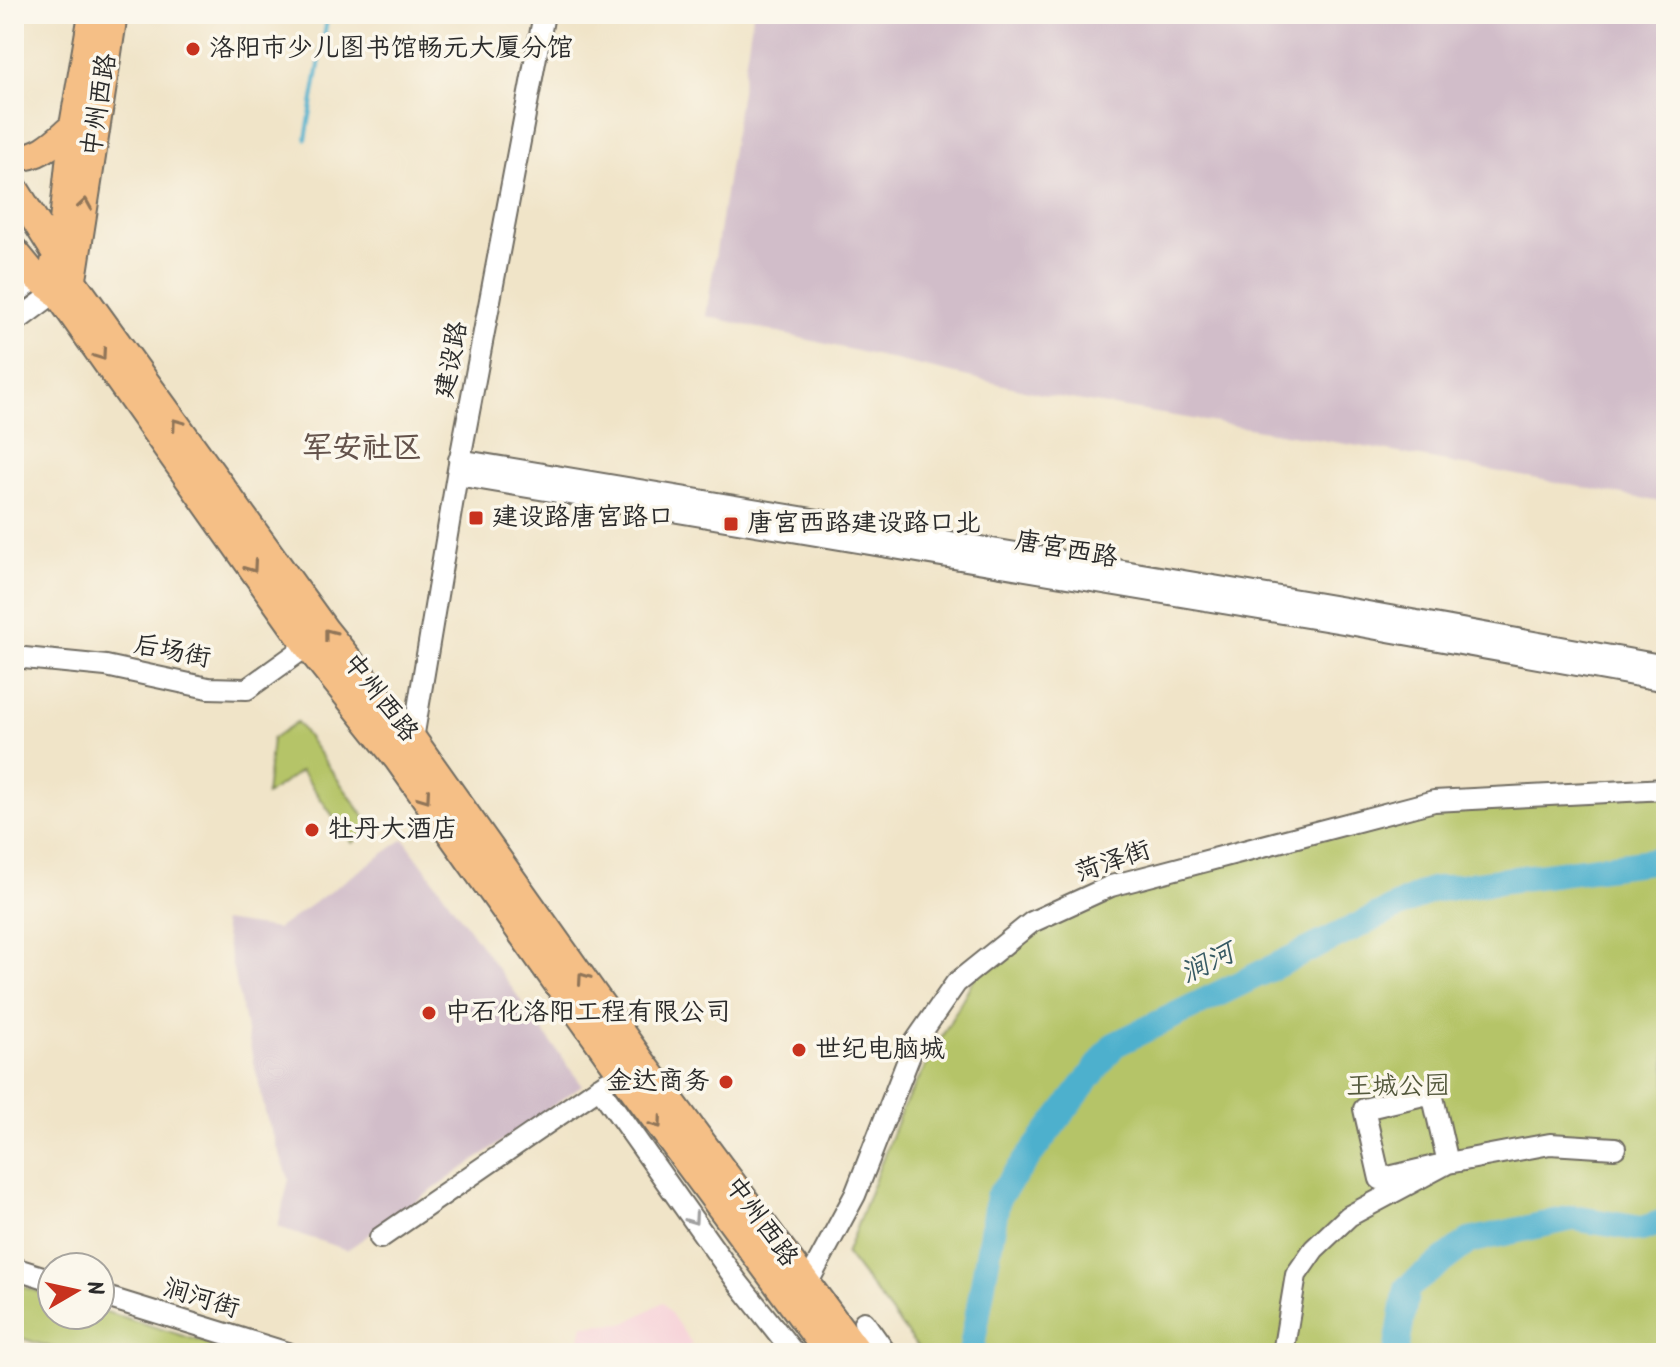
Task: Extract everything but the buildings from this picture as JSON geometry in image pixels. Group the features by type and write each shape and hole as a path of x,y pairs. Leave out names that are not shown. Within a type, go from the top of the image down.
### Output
{"main road":[{"name":"中州西路","path":"92,14 73,126 56,277 307,646 411,750"},
{"name":"中州西路","path":"114,14 56,277 326,631 411,750 620,1073 839,1340"},
{"path":"14,157 29,158 49,147 73,126"},
{"path":"14,187 56,277"},
{"path":"14,250 56,277"},
{"name":"中州西路","path":"797,1292 839,1340"}],"street":[{"name":"建设路","path":"411,750 544,14"},
{"name":"建设路","path":"464,468 556,14"},
{"path":"14,295 56,277"},
{"path":"14,323 56,277"},
{"name":"唐宫西路","path":"464,468 1351,609 1666,666"},
{"name":"唐宫西路","path":"464,468 1666,681"},
{"name":"后场街","path":"14,657 106,666 208,688 247,689 307,646"},
{"name":"菏泽街","path":"797,1292 855,1195 915,1042 956,983 1032,922 1111,886 1434,801 1666,789"},
{"path":"380,1238 620,1073 736,1280 792,1352 839,1340 886,1353"},
{"path":"1448,1163 1432,1093 1364,1109 1380,1179 1550,1144 1615,1148"},
{"path":"1283,1353 1296,1275 1314,1249 1349,1216 1448,1163"},
{"path":"14,1268 36,1275"},
{"name":"涧河街","path":"116,1300 288,1353"}],"shaded area":[{"path":"753,14 1666,14 1666,503 1383,450 1046,395 706,316"},
{"path":"404,839 582,1085 347,1250 278,1227 289,1179 266,1116 222,921 277,929"},
{"path":"663,1302 692,1344 684,1350 685,1353 577,1353 583,1325 626,1323"}],"green space":[{"path":"297,722 373,829 352,843 301,771 266,795 272,739"},
{"name":"王城公园","path":"1666,781 1666,1353 922,1353 846,1254 901,1111 978,971 1075,910 1157,873 1516,789"},
{"path":"14,1284 36,1291 36,1331 116,1331 116,1315 239,1353 70,1353 14,1336"}],"waterway":[{"path":"306,139 328,14"},
{"name":"涧河","path":"971,1353 998,1197 1114,1045 1431,890 1666,859"},
{"name":"涧河","path":"1396,1353 1407,1288 1469,1241 1573,1218 1642,1229 1666,1221"}],"place":[{"name":"洛阳市少儿图书馆畅元大厦分馆","path":"193,49"},
{"name":"建设路唐宫路口","path":"476,518"},
{"name":"唐宫西路建设路口北","path":"731,524"},
{"name":"牡丹大酒店","path":"312,830"},
{"name":"中石化洛阳工程有限公司","path":"429,1013"},
{"name":"世纪电脑城","path":"799,1050"},
{"name":"金达商务","path":"726,1082"}],"district":[{"name":"军安社区","path":"362,449"}]}
